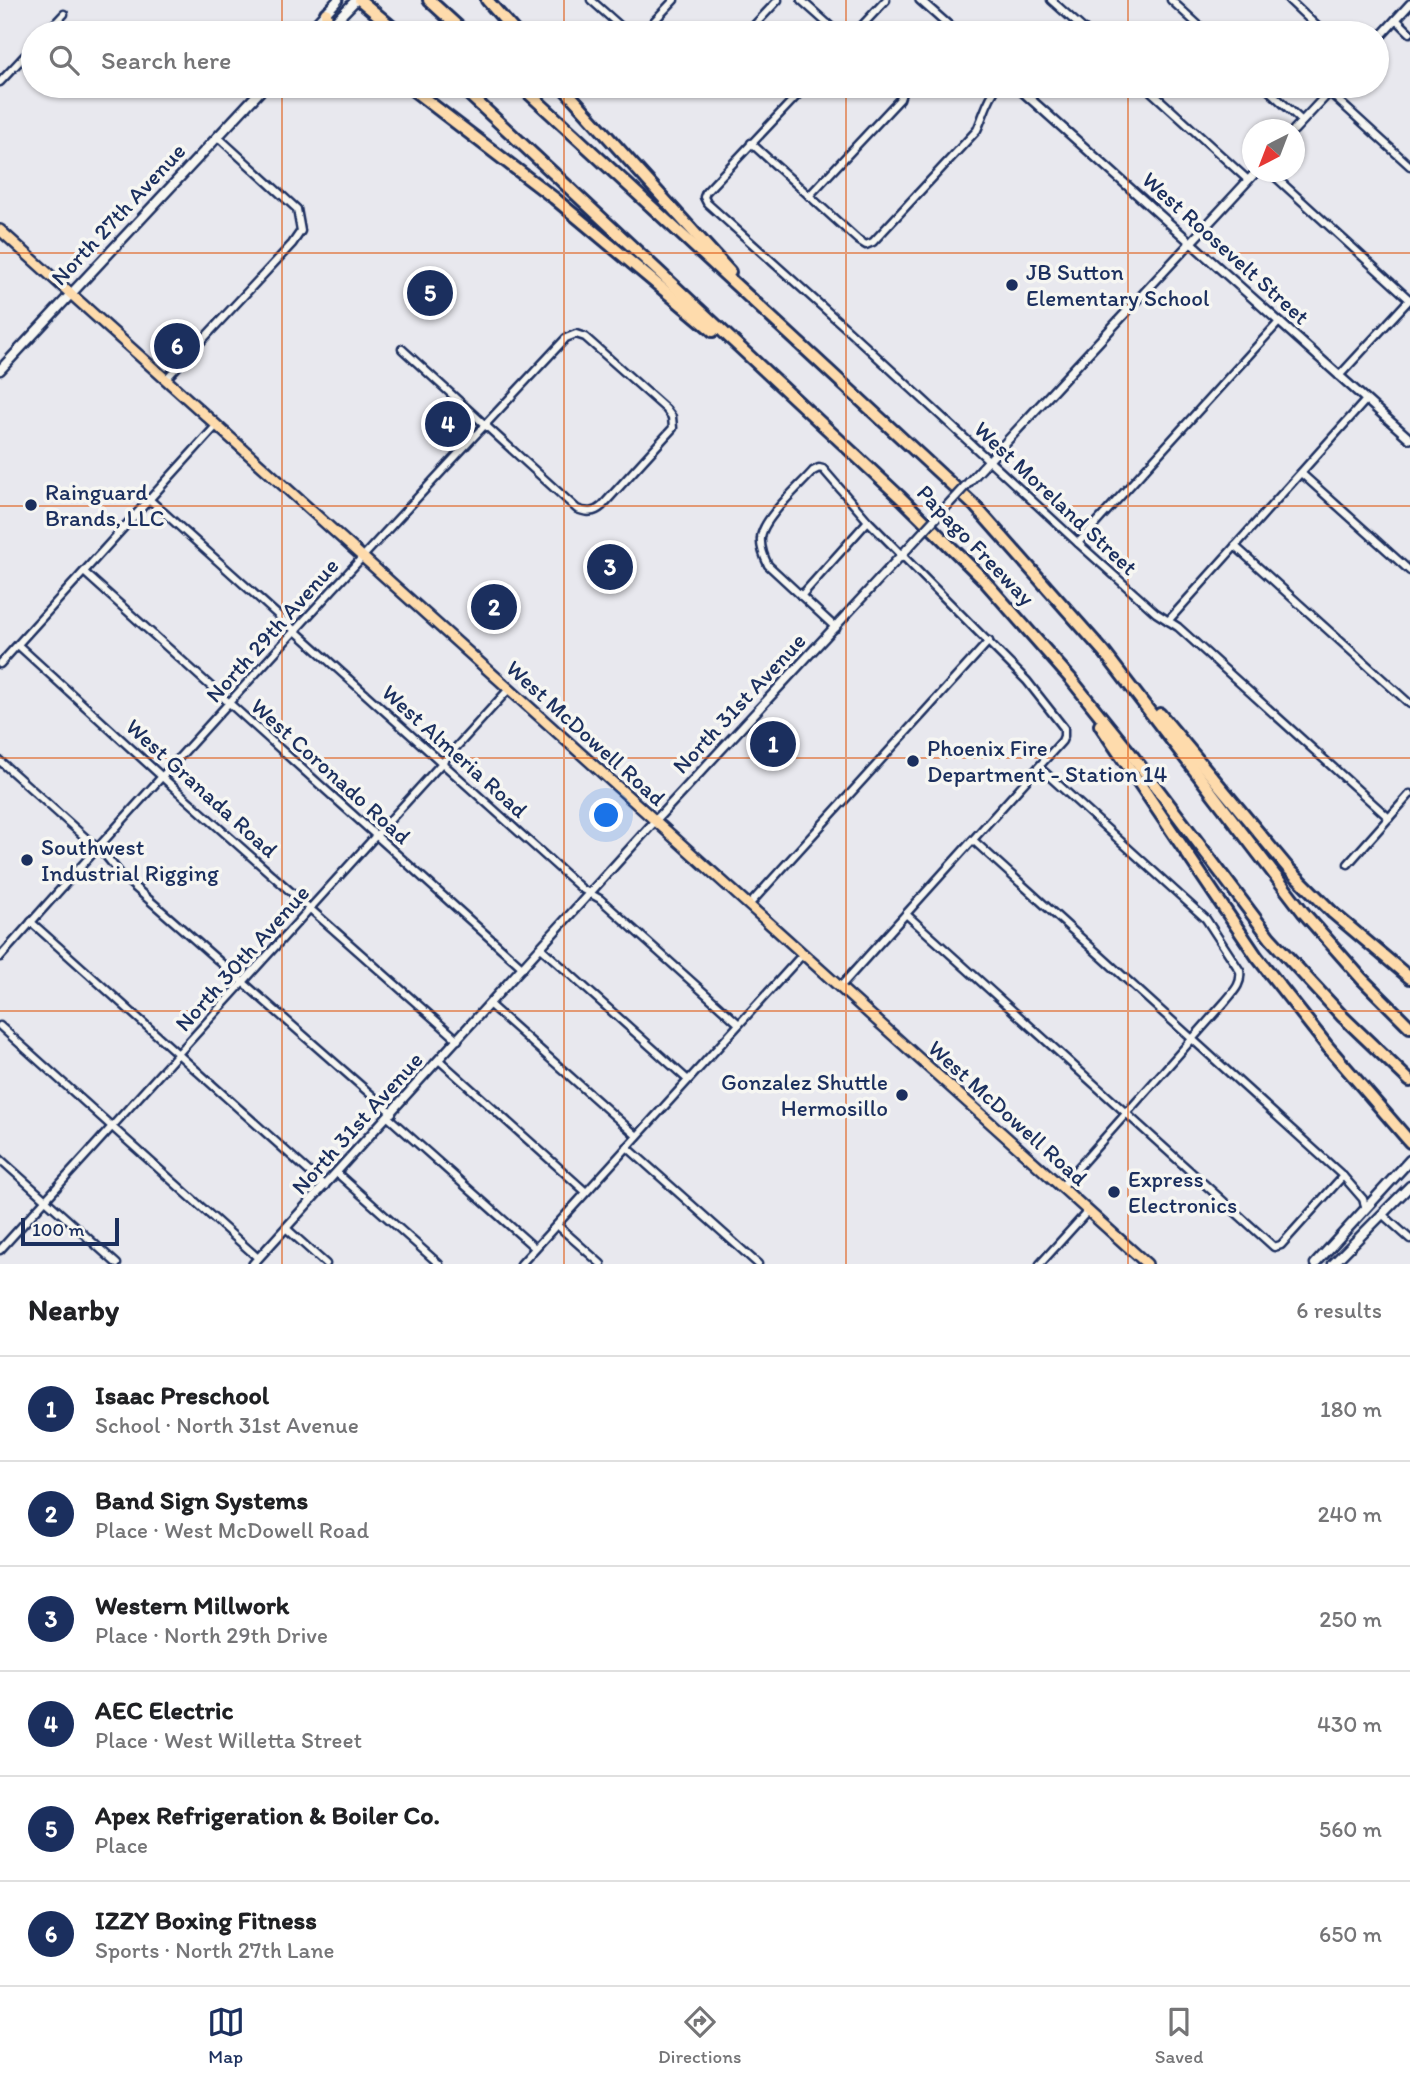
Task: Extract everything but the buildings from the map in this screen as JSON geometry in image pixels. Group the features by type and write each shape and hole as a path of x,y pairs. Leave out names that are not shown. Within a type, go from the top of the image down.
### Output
{"highway":[{"path":"429,0 452,21"},
{"path":"487,0 505,21"},
{"path":"365,2 386,21"},
{"path":"365,2 389,21"},
{"path":"326,13 328,21"},
{"path":"424,98 543,190 765,371"},
{"name":"Papago Freeway","path":"473,98 899,496 982,578 1070,678 1270,938 1343,1017 1410,1081"},
{"name":"Papago Freeway","path":"534,98 975,506 1104,652 1303,912 1362,979 1410,1027"},
{"path":"573,98 762,308"},
{"path":"1104,652 1166,719 1288,868 1333,913 1410,978"},
{"path":"1070,678 1246,942 1328,1046 1410,1142"}],"main road":[{"path":"318,21 338,0"},
{"path":"343,21 365,2"},
{"name":"North 27th Avenue","path":"0,370 253,98"},
{"name":"West McDowell Road","path":"0,230 1147,1264"},
{"path":"1315,1264 1410,1160"},
{"path":"1333,1264 1410,1186"}],"street":[{"path":"591,0 615,21"},
{"path":"654,21 674,0"},
{"path":"758,21 778,0"},
{"path":"801,0 825,21"},
{"path":"866,21 886,0"},
{"path":"920,0 944,21"},
{"path":"1051,0 1075,21"},
{"path":"1171,0 1194,21"},
{"path":"1289,0 1311,21"},
{"path":"1389,27 1410,4 1405,0"},
{"path":"57,21 64,14"},
{"path":"1396,19 1410,33"},
{"path":"0,82 21,60"},
{"path":"794,98 751,143 866,245 873,242 976,130 989,98"},
{"path":"809,196 900,98"},
{"name":"West Roosevelt Street","path":"1029,98 1410,439"},
{"path":"1158,98 1242,175"},
{"path":"1277,98 1300,119"},
{"path":"1304,119 1324,98"},
{"path":"1341,98 1410,166"},
{"path":"165,380 292,244 301,231 297,209 217,136"},
{"name":"West Moreland Street","path":"751,143 706,192 704,197 707,203 1078,543 1156,613 1178,626 1389,818"},
{"name":"North 31st Avenue","path":"256,1261 656,821 1246,182"},
{"path":"1281,182 1410,299 1339,376"},
{"path":"1078,543 1279,322"},
{"name":"North 29th Avenue","path":"0,957 566,338 576,334 585,337 666,408 672,417 673,425 664,439 602,506 591,512 577,509 487,425"},
{"path":"402,349 487,425"},
{"path":"1168,621 1366,400"},
{"path":"0,664 216,426"},
{"path":"836,628 768,565 761,537 767,522 813,471 819,468 827,473 868,521 905,551 1039,695 1064,728 1064,736 1039,767 840,988"},
{"path":"1301,473 1410,571"},
{"name":"West Almeria Road","path":"150,500 582,889 600,899 739,1024"},
{"path":"801,596 868,521"},
{"path":"1235,546 1410,704"},
{"name":"West Coronado Road","path":"84,572 523,968"},
{"path":"749,905 989,641"},
{"name":"West Granada Road","path":"18,645 458,1040"},
{"name":"North 30th Avenue","path":"0,1250 509,690"},
{"path":"0,761 97,849 122,876 244,982 535,1248"},
{"path":"1039,767 1206,919 1240,971 1241,979 1238,986 1061,1187"},
{"path":"1348,864 1410,794"},
{"path":"973,840 1343,1176 1362,1196 1366,1209"},
{"path":"906,914 1278,1247 1343,1176"},
{"path":"31,922 325,1186"},
{"path":"541,948 688,1080"},
{"path":"521,1264 803,954"},
{"path":"490,1004 637,1136"},
{"path":"0,1026 256,1261"},
{"path":"440,1061 586,1192"},
{"path":"627,1147 758,1264"},
{"path":"0,1159 117,1264"},
{"path":"337,1173 439,1264"},
{"path":"1040,1264 1088,1211"},
{"path":"1382,1214 1410,1239"},
{"path":"557,1225 601,1264"},
{"path":"287,1229 326,1264"}],"place":[{"name":"JB Sutton Elementary School","path":"1012,285"},
{"name":"Apex Refrigeration & Boiler Co.","path":"430,293"},
{"name":"IZZY Boxing Fitness","path":"177,346"},
{"name":"AEC Electric","path":"448,424"},
{"name":"Rainguard Brands, LLC","path":"31,505"},
{"name":"Western Millwork","path":"610,567"},
{"name":"Band Sign Systems","path":"494,607"},
{"name":"Isaac Preschool","path":"773,744"},
{"name":"Phoenix Fire Department - Station 14","path":"913,761"},
{"name":"Southwest Industrial Rigging","path":"27,860"},
{"name":"Gonzalez Shuttle Hermosillo","path":"902,1095"},
{"name":"Express Electronics","path":"1114,1192"}]}
